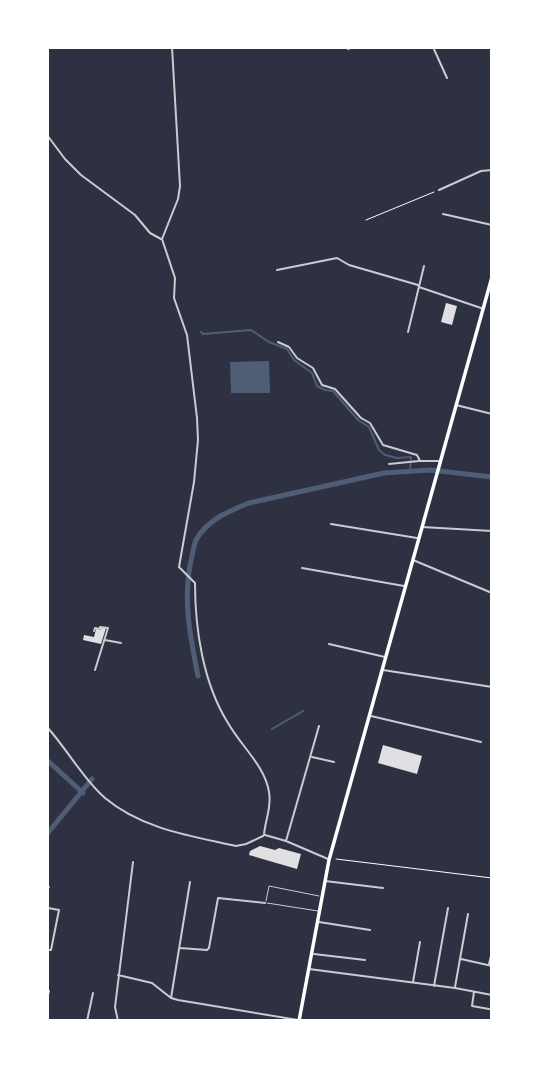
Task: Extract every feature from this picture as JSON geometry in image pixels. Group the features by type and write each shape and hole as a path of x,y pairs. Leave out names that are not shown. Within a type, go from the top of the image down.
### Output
{"main road":[{"path":"299,1020 324,880 492,277"}],"street":[{"path":"172,47 180,186 178,199 162,239 175,278 174,298 187,335 198,440 180,571 195,583 198,635 218,706 256,763 269,790 270,801 264,835"},
{"path":"348,49 353,47"},
{"path":"433,47 447,78"},
{"path":"47,135 81,175 135,215 150,233 162,239"},
{"path":"439,190 492,170"},
{"path":"443,214 492,225"},
{"path":"277,270 337,258 349,265 418,285 482,308"},
{"path":"408,332 424,266"},
{"path":"278,342 289,347 301,362 313,368 322,385 335,390 361,418 370,423 383,445 417,455 420,461"},
{"path":"456,405 492,414"},
{"path":"389,464 440,462"},
{"path":"331,524 418,538"},
{"path":"421,527 492,531"},
{"path":"412,559 492,593"},
{"path":"302,568 405,586"},
{"path":"94,631 95,628 100,629 100,626 108,628 95,670"},
{"path":"104,640 121,643"},
{"path":"329,644 386,657"},
{"path":"383,670 492,687"},
{"path":"370,716 481,742"},
{"path":"286,841 319,726"},
{"path":"47,727 105,798 132,817 170,832 236,846 264,835 330,859"},
{"path":"310,757 334,762"},
{"path":"118,1021 115,1007 118,975 133,862"},
{"path":"324,880 383,888"},
{"path":"171,998 190,882"},
{"path":"180,948 209,948 219,898 265,903"},
{"path":"47,950 51,950 59,910 48,908"},
{"path":"434,986 448,908"},
{"path":"455,988 468,914"},
{"path":"317,922 370,930"},
{"path":"413,983 421,942"},
{"path":"460,958 490,965 492,952"},
{"path":"310,954 365,960"},
{"path":"307,969 492,995"},
{"path":"118,975 152,983 171,998 299,1020"},
{"path":"474,991 472,1006 489,1009"},
{"path":"47,999 49,992"},
{"path":"87,1021 93,993"}],"lane":[{"path":"318,911 265,903 269,886 321,897"}],"path":[{"path":"366,220 439,190"},
{"path":"330,859 492,878"}],"water":[{"path":"269,361 270,393 231,393 230,362"}],"building":[{"path":"446,303 457,306 452,325 441,322"},
{"path":"106,628 101,644 83,640 84,635 94,637 96,629"},
{"path":"383,745 422,756 417,774 378,763"},
{"path":"260,846 301,854 297,869 249,855 250,851"}],"waterway":[{"path":"201,332 251,330 269,342 287,349 294,360 312,373 317,386 333,391 358,420 369,427 379,450 385,455 397,458 411,457 410,471"},
{"path":"198,676 188,616 189,571 196,540 206,527 219,517 249,503 384,473 431,470 492,477"},
{"path":"272,729 303,711"},
{"path":"47,760 83,793"},
{"path":"47,834 92,779"}]}
